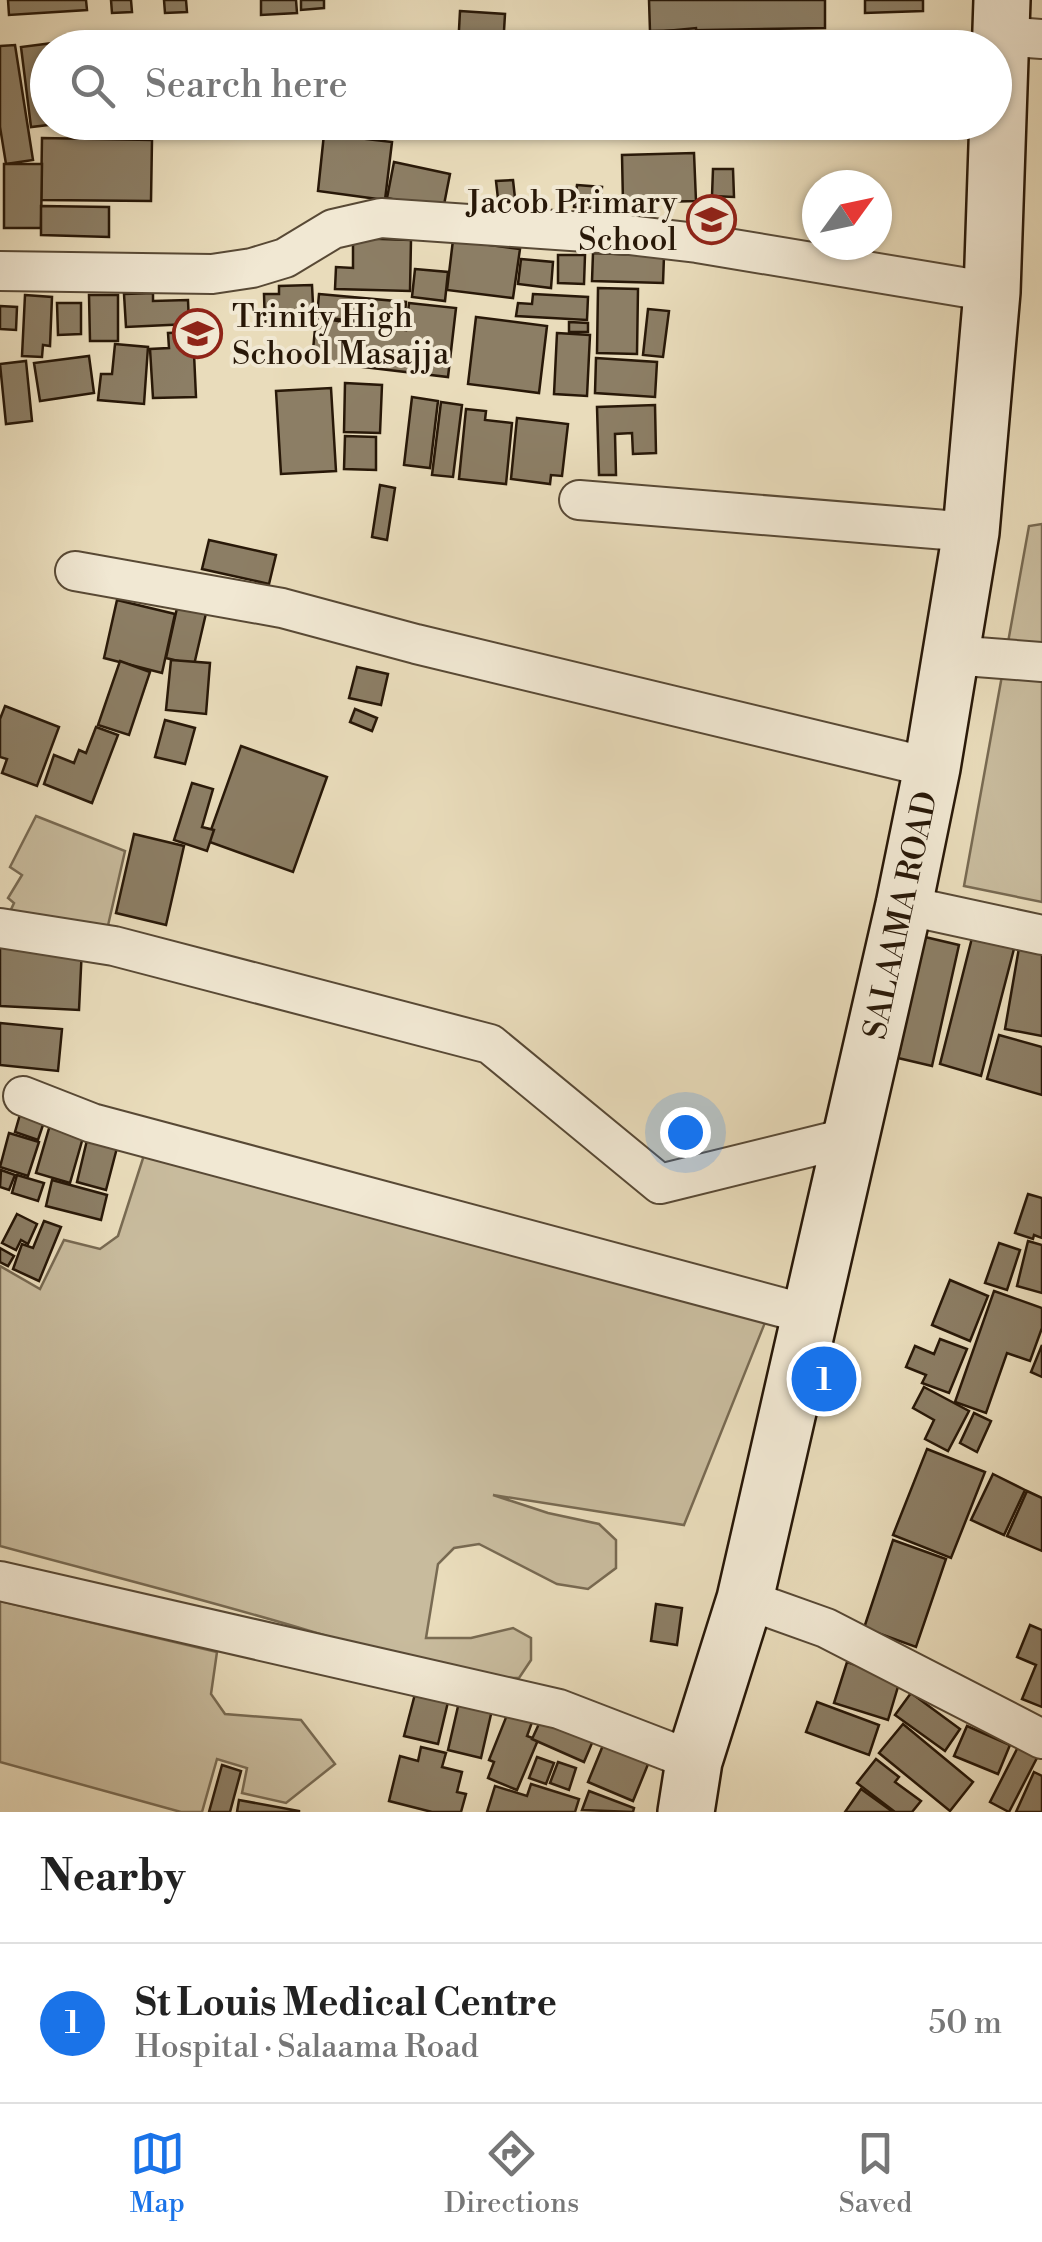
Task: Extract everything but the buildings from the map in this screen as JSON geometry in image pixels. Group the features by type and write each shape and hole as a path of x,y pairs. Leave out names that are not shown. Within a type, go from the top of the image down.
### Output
{"main road":[{"name":"SALAAMA ROAD","path":"1012,60 1015,25"},
{"name":"SALAAMA ROAD","path":"690,1786 745,1599 932,768 971,532 1005,140"}],"street":[{"path":"0,271 212,274 285,258 333,229 380,218 697,242 992,292"},
{"path":"580,500 971,532"},
{"path":"75,571 282,608 435,649 932,768"},
{"path":"951,655 1042,662"},
{"path":"904,905 1042,935"},
{"path":"0,928 114,946 490,1044 660,1184 851,1137"},
{"path":"23,1096 92,1123 810,1315"},
{"path":"0,1581 559,1709 690,1786"},
{"path":"745,1599 826,1628 1042,1739"}],"shaded area":[{"path":"1042,524 1042,902 964,886 1029,526"},
{"path":"36,816 125,851 104,943 0,933 14,903 8,898 22,875 10,867"},
{"path":"145,1152 768,1315 684,1525 493,1495 599,1524 616,1540 616,1568 588,1589 557,1584 479,1544 454,1548 438,1564 426,1638 471,1638 513,1628 531,1638 531,1660 519,1678 492,1677 413,1662 0,1546 0,1266 40,1289 64,1240 100,1249 118,1236"},
{"path":"0,1601 217,1652 211,1694 225,1714 301,1720 335,1764 286,1803 242,1793 247,1768 217,1759 202,1812 181,1812 0,1762"}],"place":[{"name":"Jacob Primary School","path":"712,220"},
{"name":"Trinity High School Masajja","path":"197,334"},
{"name":"St Louis Medical Centre","path":"824,1379"}]}
